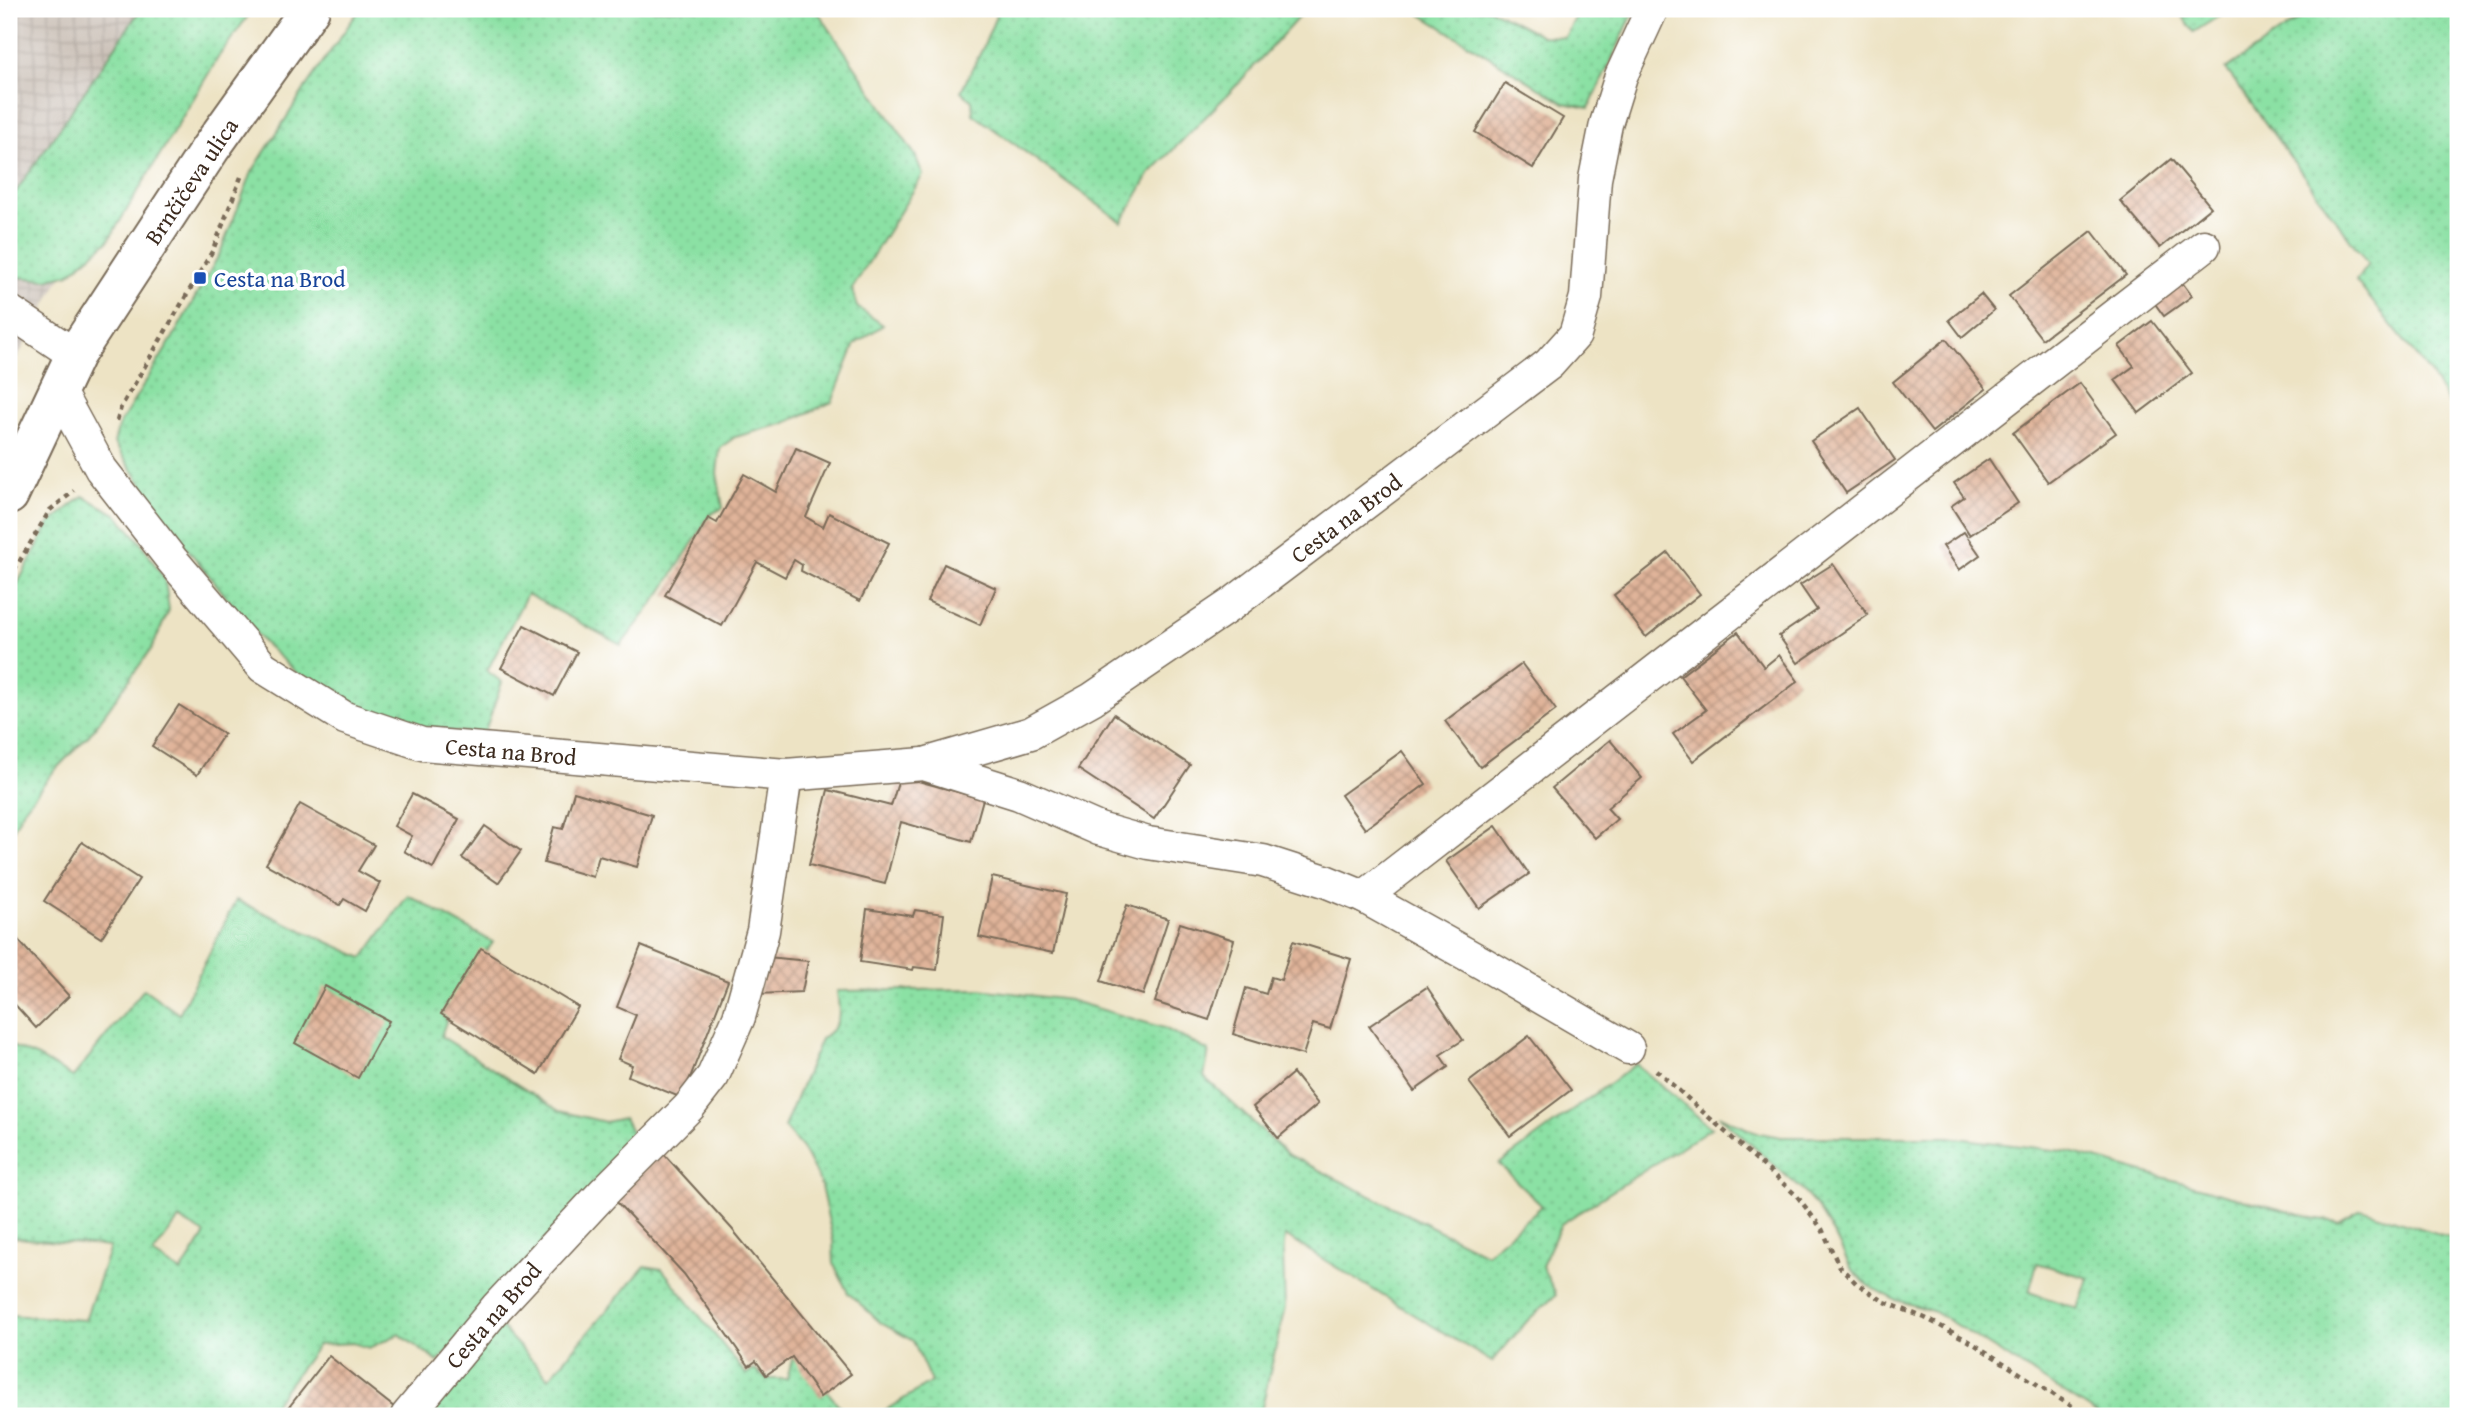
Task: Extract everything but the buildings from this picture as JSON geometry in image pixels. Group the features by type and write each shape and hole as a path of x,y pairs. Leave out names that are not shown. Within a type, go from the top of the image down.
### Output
{"street":[{"name":"Brnčičeva ulica","path":"9,495 75,355 210,149 310,9"},
{"name":"Cesta na Brod","path":"58,390 101,469 172,560 263,667 345,718 422,744 786,775 924,764 1031,733 1091,699 1232,604 1549,364 1575,335 1586,297 1595,179 1606,124 1621,76 1652,9"},
{"path":"1364,897 2204,246"},
{"path":"9,311 75,355"},
{"path":"924,764 1019,794 1099,829 1148,844 1263,861 1325,881 1364,897 1628,1048"},
{"name":"Cesta na Brod","path":"407,1416 497,1307 605,1191 689,1107 713,1076 738,1017 763,931 786,775"}],"path":[{"path":"9,579 50,510 101,469 121,407 213,250 242,175"},
{"path":"1628,1048 1684,1093 1797,1196 1822,1229 1839,1266 1856,1283 1885,1302 1925,1318 1969,1341 2087,1416"}],"shaded area":[{"path":"9,9 206,9 9,373"}],"green space":[{"path":"141,9 253,9 219,56 108,241 69,274 47,280 9,274 9,202"},
{"path":"360,9 816,9 915,155 923,175 852,289 857,307 883,325 855,344 832,402 783,424 735,437 720,448 717,473 723,508 711,514 661,593 621,645 527,594 487,671 502,682 484,734 419,729 360,709 298,674 263,642 176,535 114,443 119,425 172,339 220,253 252,172 309,82"},
{"path":"993,9 1306,9 1234,88 1150,173 1122,222 973,114 972,101 961,91 996,16"},
{"path":"1412,9 1491,9 1542,36 1565,37 1580,9 1635,9 1589,108 1564,103"},
{"path":"2177,9 2230,9 2194,32"},
{"path":"2300,9 2458,9 2458,418 2430,373 2356,281 2368,264 2226,69 2304,16"},
{"path":"83,496 116,514 139,540 165,580 169,610 152,648 90,734 54,771 24,809 9,837 9,600 49,524"},
{"path":"408,895 493,942 453,1002 441,1036 559,1111 605,1122 624,1118 637,1143 438,1362 399,1334 369,1348 353,1343 318,1345 265,1416 9,1416 9,1315 85,1320 110,1247 9,1237 9,1045 38,1057 73,1077 144,989 179,1014 236,900 363,958","holes":["179,1219 205,1234 181,1272 153,1254"]},
{"path":"979,989 1069,1000 1164,1028 1209,1051 1204,1077 1287,1154 1486,1254 1542,1206 1499,1164 1636,1064 1711,1128 1561,1224 1542,1266 1556,1295 1528,1320 1492,1362 1285,1236 1285,1307 1260,1416 876,1416 931,1382 913,1341 881,1323 848,1293 834,1264 833,1240 820,1182 802,1148 784,1127 821,1039 837,1024 837,991"},
{"path":"1718,1115 1754,1132 1781,1137 1948,1137 2070,1152 2312,1218 2338,1222 2361,1209 2458,1240 2458,1416 2101,1416 1935,1312 1893,1299 1867,1285 1851,1268 1817,1207 1799,1187","holes":["2037,1263 2088,1278 2078,1309 2029,1292"]},
{"path":"645,1266 662,1269 746,1374 754,1370 768,1379 787,1379 794,1352 848,1416 415,1416 496,1322 549,1378"}],"place":[{"name":"Cesta na Brod","path":"200,278"}]}
